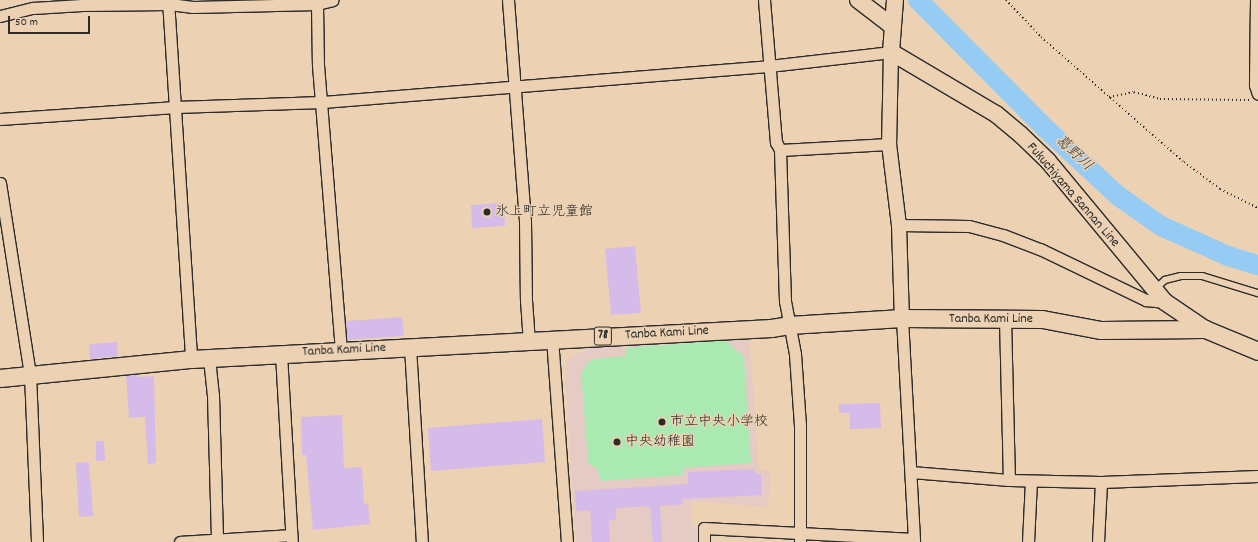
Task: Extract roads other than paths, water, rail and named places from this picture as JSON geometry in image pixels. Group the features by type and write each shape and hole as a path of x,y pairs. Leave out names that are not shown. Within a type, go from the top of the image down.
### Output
{"main road":[{"path":"858,0 892,24"},
{"path":"891,52 895,0"},
{"name":"Fukuchiyama Sannan Line","path":"891,52 996,114 1020,134 1048,161 1168,305 1205,329"},
{"path":"1159,330 1167,327 1170,322 1168,305"},
{"name":"Tanba Kami Line","path":"0,378 190,359 529,339 771,328 789,325 902,318 1042,319 1101,330 1205,329 1258,352"}],"street":[{"path":"0,16 32,4 169,2 193,7 283,2 317,4 333,0"},
{"path":"508,0 525,221 526,300 529,339"},
{"path":"764,0 776,142 780,150 785,301 795,354 799,417 800,538"},
{"path":"1254,97 1256,0"},
{"path":"169,2 190,359"},
{"path":"317,4 318,65 341,350"},
{"path":"0,120 176,107 322,102 769,66 891,52 889,144 898,225 914,540 800,538 704,528 704,542"},
{"path":"780,150 889,144"},
{"path":"0,183 30,374 37,542"},
{"path":"898,225 969,226 1004,234 1040,249 1146,300 1168,305"},
{"path":"1005,318 1009,480"},
{"path":"552,338 567,542"},
{"path":"410,346 422,542"},
{"path":"180,542 292,538 281,354"},
{"path":"209,358 213,395 217,541"},
{"path":"911,472 1009,480 1101,482 1258,476"},
{"path":"1028,542 1031,481"},
{"path":"1098,542 1101,482"}],"lane":[{"path":"1154,290 1165,280 1181,276 1202,276 1258,293"}],"waterway":[{"name":"葛野川","path":"918,0 1045,128 1117,195 1161,226 1228,256 1258,265"}],"place":[{"name":"氷上町立児童館","path":"487,212"},
{"name":"市立中央小学校","path":"662,422"},
{"name":"中央幼稚園","path":"617,442"}]}
